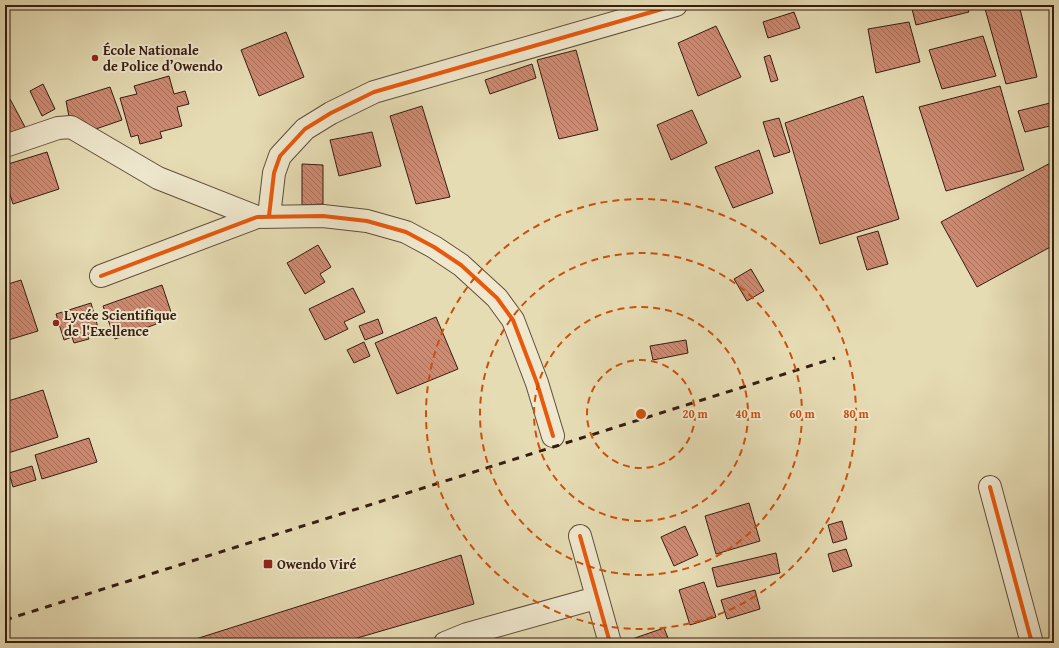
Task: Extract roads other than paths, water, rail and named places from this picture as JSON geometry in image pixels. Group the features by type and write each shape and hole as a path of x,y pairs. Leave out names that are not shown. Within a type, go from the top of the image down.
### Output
{"street":[{"path":"263,217 274,173 280,156 305,129 331,113 374,92 676,5"},
{"path":"5,146 58,128 71,128 81,132 158,178 263,217"},
{"path":"101,276 263,217 323,216 367,221 406,232 434,247 461,265 497,298 513,320 537,383 553,436"},
{"path":"990,486 1032,643"},
{"path":"580,536 596,598 610,643"},
{"path":"445,643 467,634 596,598"}],"railway":[{"path":"5,620 835,358"}],"place":[{"name":"École Nationale de Police d’Owendo","path":"95,58"},
{"name":"Lycée Scientifique de l'Exellence","path":"56,323"},
{"name":"Owendo Viré","path":"268,564"}]}
